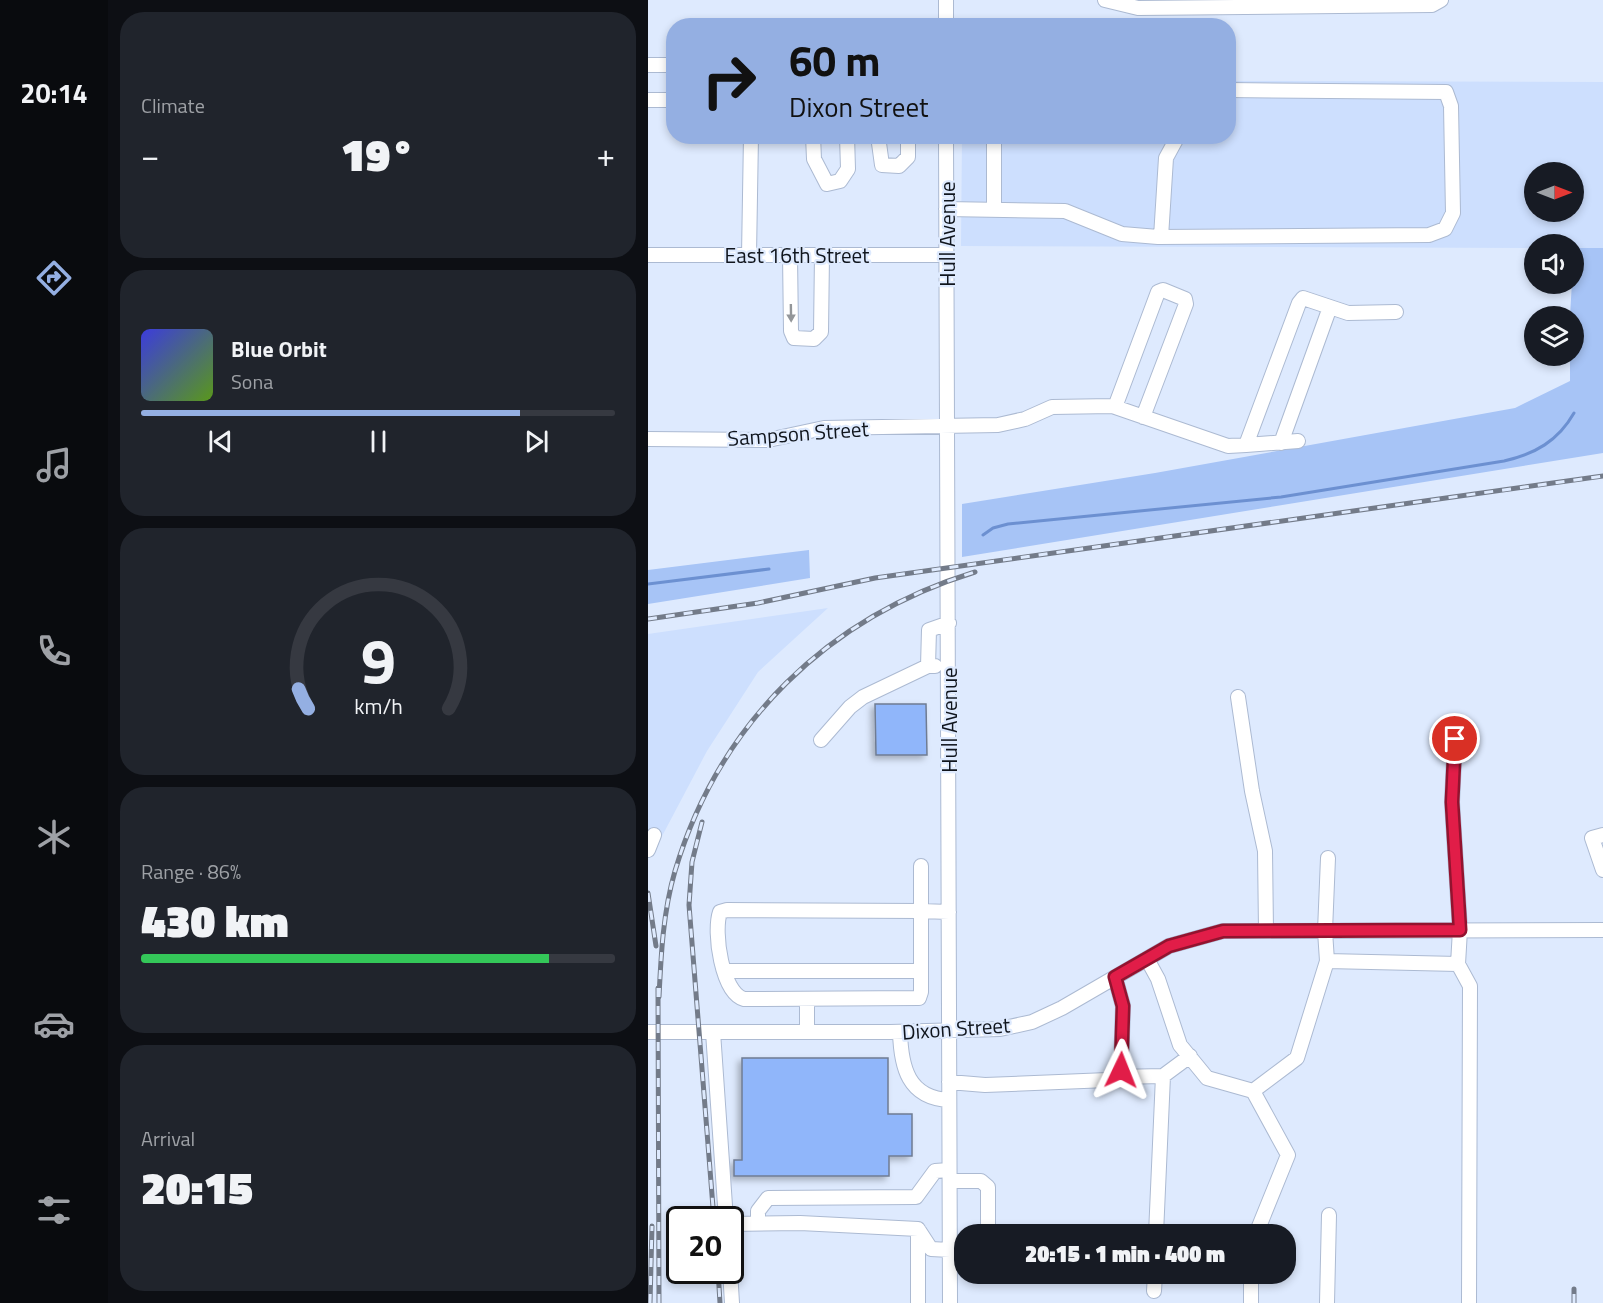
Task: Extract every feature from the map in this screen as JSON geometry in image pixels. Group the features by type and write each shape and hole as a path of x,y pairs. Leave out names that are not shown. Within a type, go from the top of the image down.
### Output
{"street":[{"path":"946,0 946,18"},
{"path":"1112,1 1138,8 1283,3 1432,5 1441,0"},
{"path":"648,65 666,65"},
{"path":"946,209 1065,211 1122,234 1161,237 1429,235 1444,229 1453,213 1451,106 1446,92 1236,90"},
{"path":"648,100 666,100"},
{"path":"749,255 751,144"},
{"path":"813,144 814,159 827,184 840,181 848,169 847,144"},
{"path":"879,144 882,165 899,166 908,157 908,144"},
{"name":"Hull Avenue","path":"946,144 950,1303"},
{"path":"994,144 994,210"},
{"path":"1161,237 1166,158 1174,144"},
{"name":"East 16th Street","path":"648,255 946,255"},
{"path":"790,255 791,331 794,338 814,339 821,332 822,255"},
{"path":"1115,407 1158,292 1163,290 1185,299 1186,304 1143,417"},
{"path":"1246,445 1299,303 1303,298 1348,313 1396,312"},
{"path":"1281,443 1330,307"},
{"name":"Sampson Street","path":"648,439 768,440 824,428 998,425 1025,419 1052,407 1115,407 1228,447 1298,441"},
{"path":"928,666 929,630 949,623"},
{"path":"821,740 850,706 863,697 928,666 949,667"},
{"path":"1238,697 1252,791 1265,851 1266,931"},
{"path":"1455,739 1452,802 1460,930 1458,964 1470,986 1469,1303"},
{"path":"648,850 654,835"},
{"path":"1603,835 1592,838 1603,870"},
{"path":"1253,1091 1297,1058 1327,961 1325,931 1328,858"},
{"path":"921,866 921,911 921,971 921,992 919,998 736,997 731,991 719,951 717,920 720,912 727,910 921,911 949,912"},
{"name":"Dixon Street","path":"648,1032 900,1032 1000,1029 1032,1022 1062,1008 1147,959 1187,939 1223,931 1603,930"},
{"path":"1147,959 1158,979 1180,1045 1207,1078 1253,1091 1288,1155 1260,1224"},
{"path":"1327,961 1458,964"},
{"path":"725,971 921,971"},
{"path":"1115,977 1123,1006 1121,1070 1116,1077"},
{"path":"807,999 807,1032"},
{"path":"713,1032 725,1206"},
{"path":"900,1032 901,1060 913,1085 933,1099 949,1100"},
{"path":"949,1082 985,1085 1163,1076 1190,1056"},
{"path":"1156,1224 1163,1076"},
{"path":"758,1224 758,1211 768,1198 916,1197 935,1171 981,1181 988,1186 988,1224"},
{"path":"1327,1303 1329,1215"},
{"path":"744,1224 800,1222 918,1229"},
{"path":"918,1229 931,1248 954,1258"},
{"path":"918,1229 918,1303"},
{"path":"731,1284 732,1303"},
{"path":"1154,1284 1154,1291"},
{"path":"1251,1284 1251,1303"}],"shaded area":[{"path":"1236,81 1603,82 1603,248 1584,248 1584,234 1524,234 1524,248 961,246 962,144 1236,144"},
{"path":"1584,248 1603,248 1603,453 962,557 962,504 1155,473 1515,408 1570,381 1570,366 1584,366 1584,306 1571,306 1571,294 1584,294"},
{"path":"809,550 810,578 648,604 648,570"},
{"path":"828,608 758,672 707,751 651,857 648,849 648,634"}],"building":[{"path":"875,704 926,704 927,755 876,755"},
{"path":"742,1058 888,1058 888,1114 912,1114 912,1156 889,1156 889,1176 734,1176 734,1160 742,1160"}],"waterway":[{"path":"983,535 993,528 1008,524 1281,497 1504,461 1545,445 1561,431 1574,413"},
{"path":"648,584 769,569"}],"railway":[{"path":"648,619 758,603 875,578 1603,476"},
{"path":"659,997 665,918 675,871 694,818 720,768 750,723 786,683 827,647 872,617 922,592 975,572"},
{"path":"702,822 692,862 689,905 713,1206"},
{"path":"648,893 656,946"},
{"path":"658,988 659,1303"},
{"path":"650,1303 652,1226"},
{"path":"719,1284 720,1303"},
{"path":"1574,1289 1574,1303"}],"route":[{"path":"1121,1070 1123,1006 1115,977 1169,946 1187,939 1223,931 1460,930 1458,864 1452,802 1455,739"}]}
